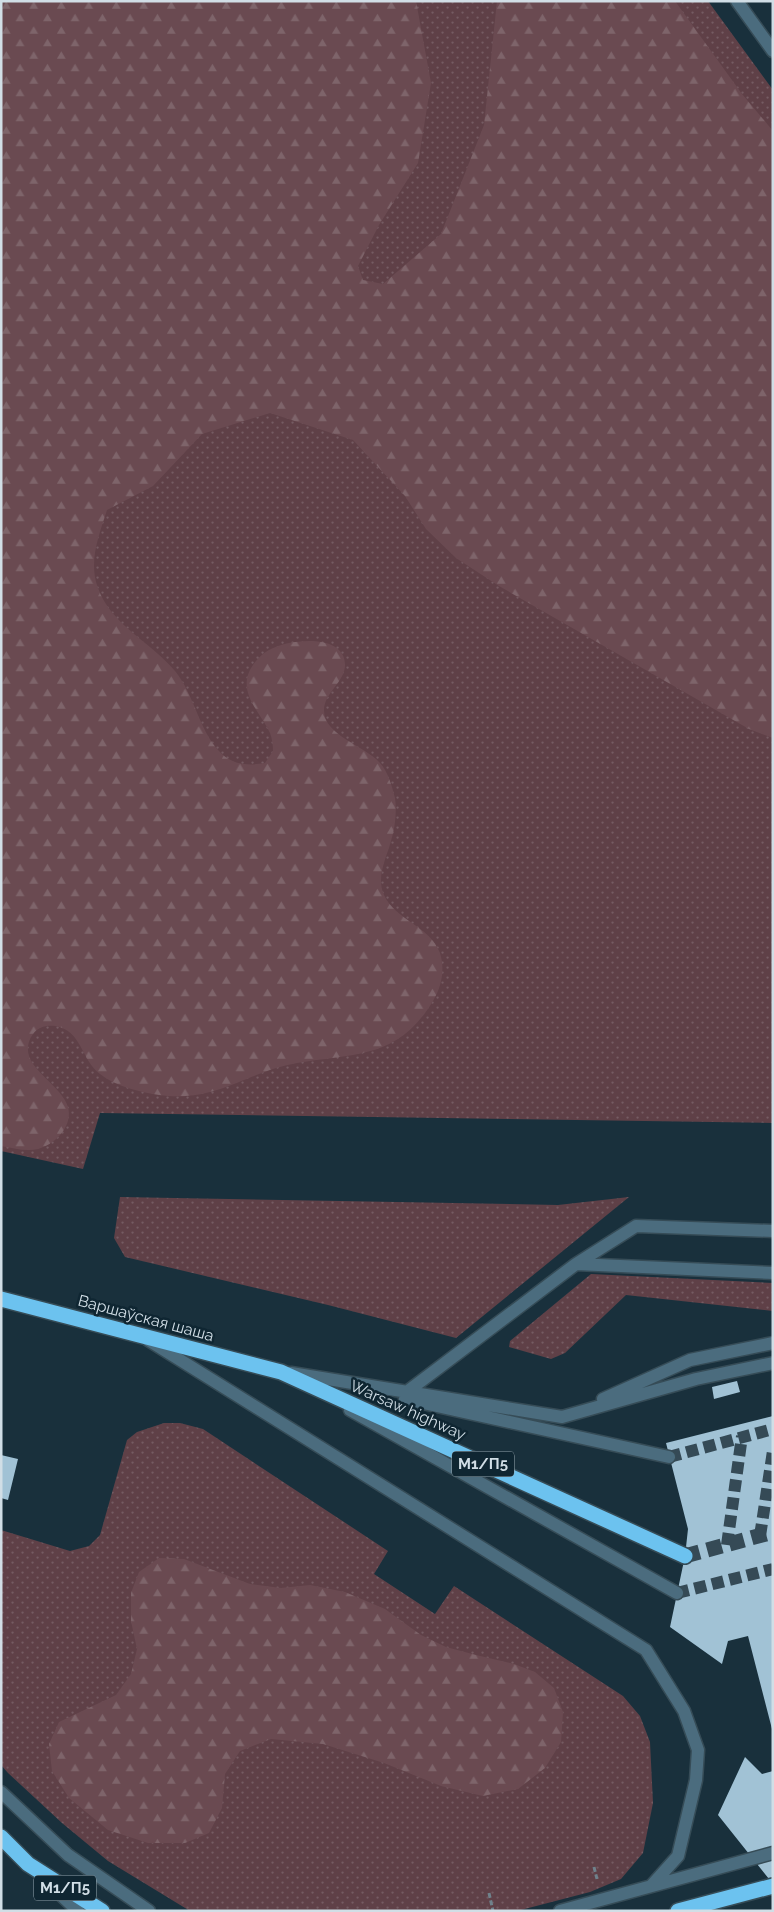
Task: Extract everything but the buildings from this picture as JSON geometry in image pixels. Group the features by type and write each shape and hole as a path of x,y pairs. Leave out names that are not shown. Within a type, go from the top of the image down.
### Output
{"highway":[{"name":"Варшаўская шаша","path":"1,1299 281,1372"},
{"name":"Warsaw highway","path":"281,1372 685,1556"},
{"name":"М1/П5","path":"1,1837 28,1864 102,1911"},
{"path":"678,1911 773,1886"}],"lane":[{"path":"737,1 773,51"},
{"path":"408,1391 576,1264 636,1226 773,1231"},
{"path":"576,1264 773,1273"},
{"path":"140,1335 646,1650 684,1711 698,1750 696,1780 678,1856 652,1885"},
{"path":"562,1417 690,1360 773,1343"},
{"path":"562,1417 696,1379 773,1363"},
{"path":"281,1372 669,1457"},
{"path":"281,1372 677,1593"},
{"name":"Warsaw highway","path":"281,1372 562,1417"},
{"path":"1,1792 68,1855 149,1911"},
{"path":"560,1911 773,1853"},
{"path":"28,1864 78,1911"}],"path":[{"path":"594,1867 598,1884"},
{"path":"489,1893 492,1911"}],"shaded area":[{"path":"1,1 708,1 773,90 773,1123 100,1113 83,1169 1,1151"},
{"path":"120,1197 558,1205 629,1197 456,1338 328,1305 125,1257 114,1238"},
{"path":"591,1274 773,1283 773,1311 626,1295 565,1353 551,1359 509,1347 510,1341"},
{"path":"164,1423 180,1423 203,1429 388,1551 374,1574 435,1614 454,1586 623,1696 640,1716 650,1742 653,1803 643,1853 621,1879 590,1892 517,1911 190,1911 108,1861 62,1823 8,1773 1,1765 1,1530 70,1551 89,1546 100,1535 127,1440 137,1432"}],"green space":[{"path":"1,1 416,1 431,83 418,163 379,225 358,266 363,280 383,284 441,234 484,125 497,1 675,1 742,94 773,131 773,738 749,729 499,586 456,558 426,529 405,496 353,440 270,413 202,434 153,486 107,510 94,558 95,578 98,588 104,601 122,623 175,671 187,690 206,733 219,751 234,762 265,763 273,751 270,733 255,709 247,684 248,674 263,654 268,650 291,643 315,641 327,643 343,655 344,671 342,677 327,698 324,710 326,719 337,733 380,763 391,784 395,798 396,814 395,825 381,875 382,888 389,904 421,929 435,944 442,959 439,989 420,1020 405,1034 390,1043 374,1050 357,1054 279,1067 214,1091 197,1095 159,1095 113,1082 94,1068 71,1033 55,1026 42,1027 33,1034 28,1045 29,1055 33,1064 64,1098 69,1114 68,1121 57,1139 45,1147 29,1150 1,1146"},
{"path":"159,1558 184,1559 250,1584 281,1588 310,1585 345,1592 385,1609 421,1635 446,1647 514,1664 535,1672 554,1688 563,1712 561,1742 545,1768 518,1789 483,1796 441,1786 384,1763 323,1744 271,1739 240,1751 225,1774 222,1808 209,1833 185,1843 148,1843 108,1830 69,1798 52,1771 49,1744 59,1722 116,1695 131,1674 137,1649 131,1621 131,1593 139,1572"}],"tunnel":[{"path":"669,1457 773,1429"},
{"path":"727,1545 742,1436"},
{"path":"760,1536 773,1451"},
{"path":"685,1556 773,1532"},
{"path":"677,1593 773,1569"}]}
